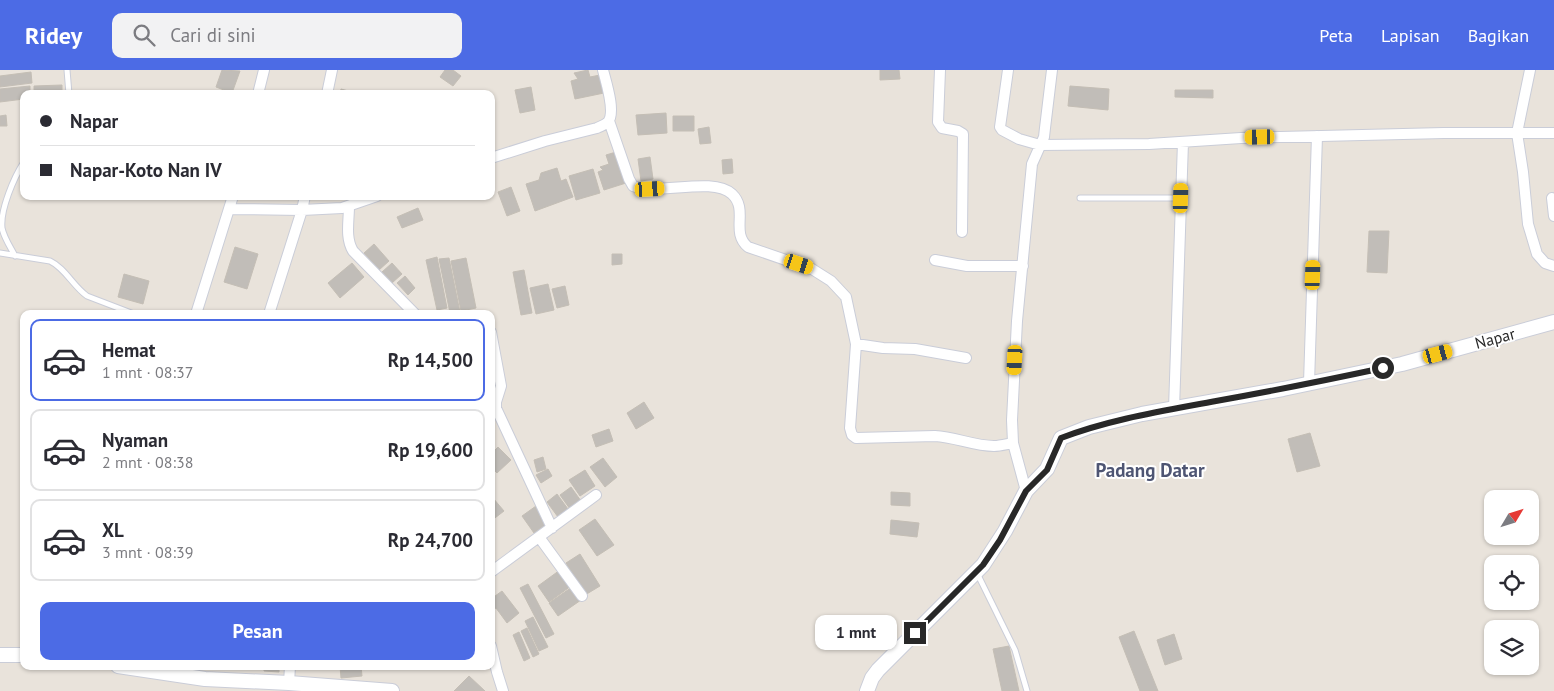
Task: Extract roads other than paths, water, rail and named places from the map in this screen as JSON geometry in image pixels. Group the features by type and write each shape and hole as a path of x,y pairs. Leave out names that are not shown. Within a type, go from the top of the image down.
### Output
{"street":[{"path":"259,90 264,70"},
{"path":"328,90 332,70"},
{"path":"495,157 536,143 597,128 609,121 612,115 612,108 603,70"},
{"path":"940,70 938,122 942,128 958,130 963,134 962,232"},
{"path":"1008,70 1000,127 1019,139 1040,145 1149,144 1241,138 1444,133 1554,133"},
{"path":"867,691 872,678 878,670 976,573 995,549 1026,491 1013,443 1012,420 1017,321 1032,164 1046,128 1052,70"},
{"path":"1530,70 1517,133 1528,224 1537,254 1541,260 1554,266"},
{"path":"609,121 633,186 650,189 718,188 729,191 738,201 740,208 741,241 748,247 812,268 830,281 846,297 856,344 850,428 852,435 856,438 946,436 976,445 987,446 1013,443"},
{"path":"1309,383 1317,136"},
{"path":"1174,409 1183,142"},
{"path":"1552,198 1554,216"},
{"path":"197,310 232,200"},
{"path":"270,310 304,200"},
{"path":"230,209 302,210 342,208 366,200"},
{"path":"349,206 348,238 353,251 411,310"},
{"path":"935,260 967,266 1023,266"},
{"name":"Napar","path":"1026,491 1047,470 1061,438 1089,427 1402,364 1554,322"},
{"path":"856,344 883,348 915,349 966,358"},
{"path":"495,354 501,386 496,408 552,528"},
{"path":"495,569 596,496"},
{"path":"540,537 582,596"},
{"path":"0,655 20,655"},
{"path":"495,663 504,691"},
{"path":"145,670 205,679 289,684 304,688 392,691"},
{"path":"289,684 290,670"}],"lane":[{"path":"67,70 69,90"},
{"path":"16,256 4,235 2,218 6,200 20,170"},
{"path":"1080,198 1181,198"},
{"path":"0,253 50,260 86,296 123,310"},
{"path":"976,573 1015,650 1027,691"}],"district":[{"name":"Padang Datar","path":"1150,470"}]}
